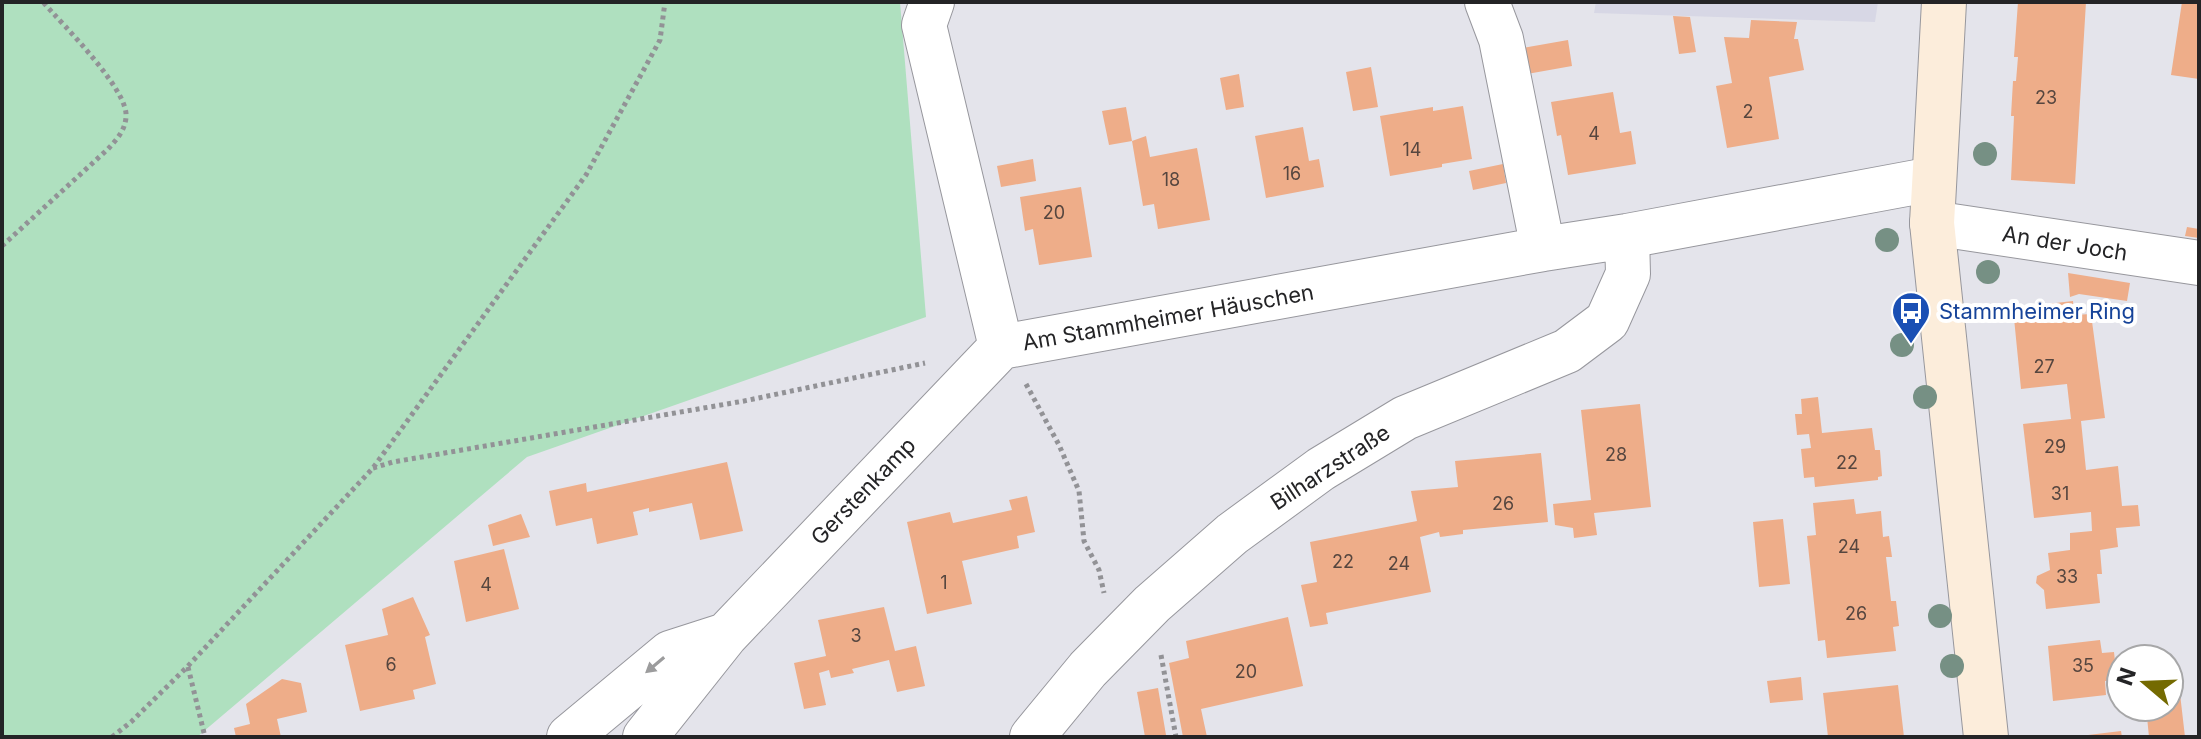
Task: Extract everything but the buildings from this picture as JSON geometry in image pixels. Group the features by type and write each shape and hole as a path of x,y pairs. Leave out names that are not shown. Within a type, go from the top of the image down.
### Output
{"street":[{"name":"Am Stammheimer Häuschen","path":"932,2 924,25 1001,347 1933,179"},
{"path":"1487,2 1501,39 1543,249"},
{"path":"1944,2 1932,223 1986,737"},
{"name":"An der Joch","path":"1932,223 2199,263"},
{"name":"Bilharzstraße","path":"1032,737 1088,669 1152,604 1232,534 1321,469 1405,418 1567,351 1607,321 1628,274 1627,236"},
{"name":"Gerstenkamp","path":"645,737 726,635 1001,347"},
{"name":"Gerstenkamp","path":"569,737 670,653 726,635"}],"path":[{"path":"2,246 108,149 121,135 127,116 122,97 112,81 43,2"},
{"path":"112,737 188,666 373,468 586,175 660,40 665,2"},
{"path":"1001,347 1037,400 1079,491 1084,541 1099,570 1117,641"},
{"path":"373,468 744,401 925,363"},
{"path":"1152,604 1176,737"},
{"path":"188,666 205,737"}],"shaded area":[{"path":"1596,2 1878,2 1875,22 1594,13"}],"green space":[{"path":"2,2 900,2 926,317 527,457 197,737 2,737"}],"place":[{"name":"Stammheimer Ring","path":"1911,345"}]}
